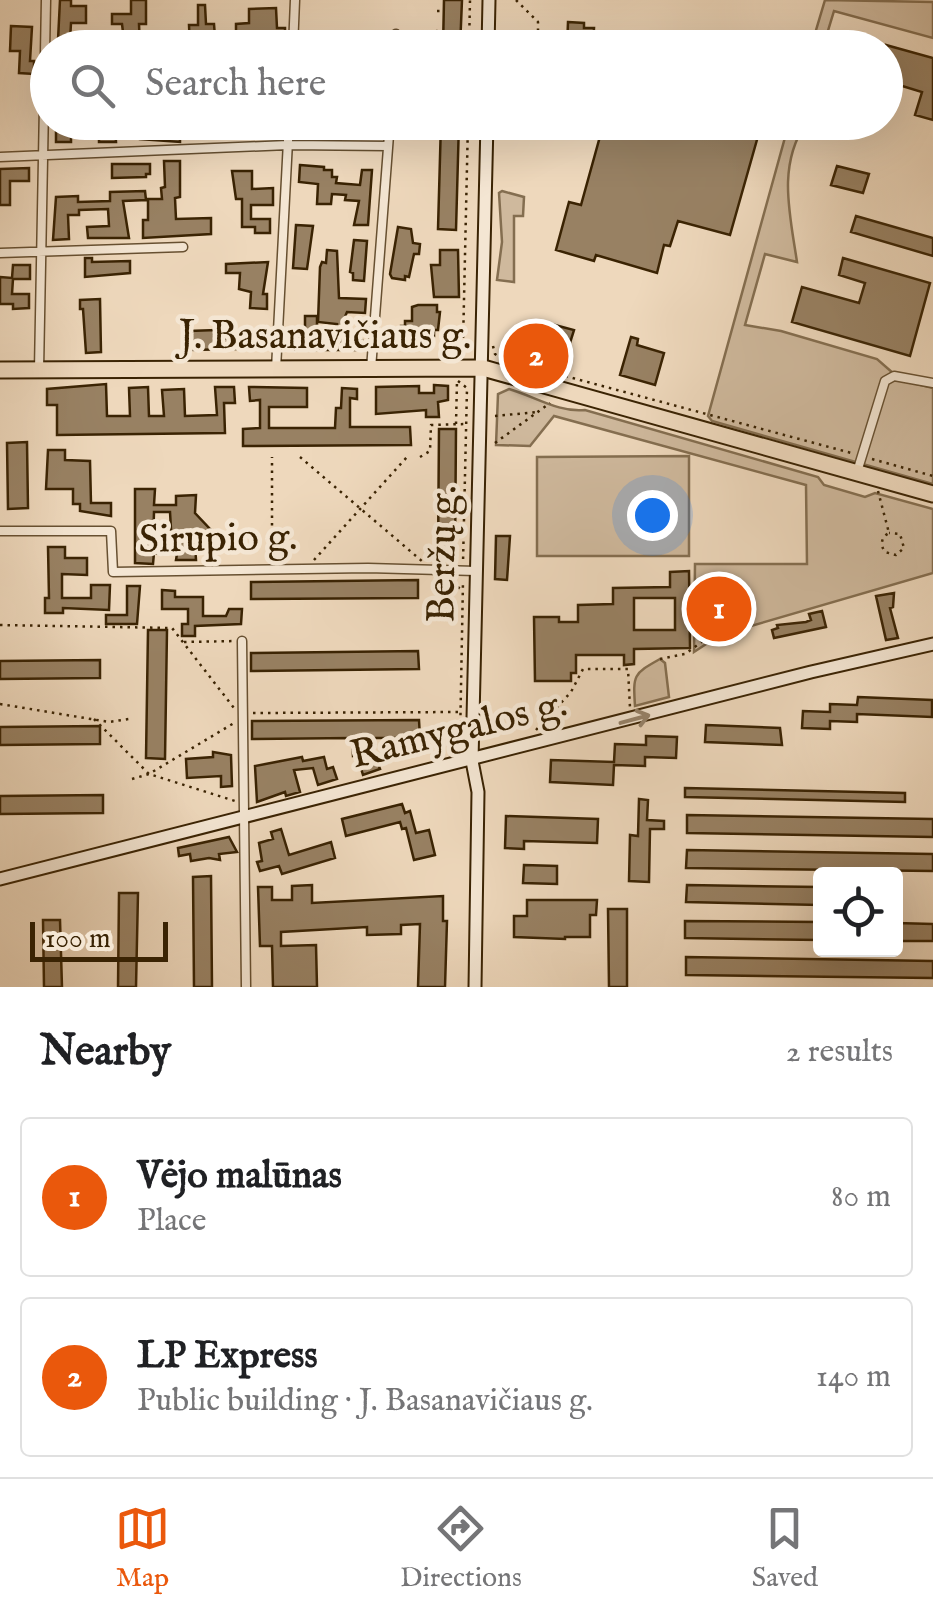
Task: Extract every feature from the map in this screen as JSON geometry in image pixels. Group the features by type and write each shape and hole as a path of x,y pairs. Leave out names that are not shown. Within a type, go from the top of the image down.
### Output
{"highway":[{"name":"J. Basanavičiaus g.","path":"0,370 483,368 859,464 933,494"}],"main road":[{"path":"488,30 489,0"},
{"name":"Beržų g.","path":"475,987 478,792 472,760 487,140"},
{"name":"Ramygalos g.","path":"0,880 933,644"}],"street":[{"path":"46,0 46,30"},
{"path":"294,30 296,0"},
{"path":"39,370 44,140"},
{"path":"276,369 288,140"},
{"path":"371,369 388,140"},
{"path":"0,157 288,145 388,146"},
{"path":"0,253 184,247"},
{"path":"859,464 885,380 894,376 933,383"},
{"name":"Sirupio g.","path":"0,531 111,532 113,572 476,571"},
{"path":"242,642 246,987"}],"path":[{"path":"469,30 470,0"},
{"path":"516,0 538,22 538,30"},
{"path":"437,11 444,11"},
{"path":"457,351 464,344 468,140"},
{"path":"464,344 471,344"},
{"path":"494,346 495,354 502,358 859,464 933,476"},
{"path":"456,424 457,380"},
{"path":"495,443 550,403"},
{"path":"496,416 539,412"},
{"path":"420,457 430,452 430,425 467,424"},
{"path":"272,457 272,570"},
{"path":"300,457 433,571 464,591 475,591"},
{"path":"305,569 407,457"},
{"path":"878,492 890,533"},
{"path":"890,533 900,534 904,540 904,548 896,555 882,549 882,541 890,533"},
{"path":"0,625 172,628 242,716"},
{"path":"182,642 242,642"},
{"path":"660,658 685,654 703,642"},
{"path":"518,749 571,692 583,669 628,669 628,701 633,720"},
{"path":"0,704 110,722 129,719"},
{"path":"132,779 149,774 242,716 461,712"},
{"path":"94,719 149,774 244,804"}],"shaded area":[{"path":"825,0 933,2 933,38 834,11 828,30 816,30"},
{"path":"784,140 797,140 788,191 797,262 765,254 745,325 781,331 877,359 901,380 933,388 933,484 712,421 708,416"},
{"path":"502,191 524,197 523,216 514,216 514,282 497,280"},
{"path":"509,389 556,407 585,410 818,477 824,485 865,497 875,493 933,509 933,573 720,635 694,652 695,564 807,564 806,485 554,416 530,446 496,445 498,394"},
{"path":"689,456 689,556 537,556 537,457"},
{"path":"660,659 665,663 669,697 635,706 637,676"}],"building":[{"path":"60,0 71,0 71,6 86,6 86,23 71,23 71,30 58,30"},
{"path":"131,0 146,0 146,24 139,24 139,30 123,30 122,24 112,24 112,14 131,14"},
{"path":"444,0 462,0 461,30 443,30"},
{"path":"198,5 205,5 206,24 214,24 214,30 189,30 189,25 198,25"},
{"path":"276,8 277,28 285,30 236,30 236,24 249,23 249,9"},
{"path":"568,22 594,28 594,30 568,30"},
{"path":"11,26 32,27 30,74 19,73 20,51 10,51"},
{"path":"903,50 933,58 933,120 915,115 922,92 903,86"},
{"path":"440,140 458,140 456,230 438,229"},
{"path":"599,140 757,140 730,235 678,221 670,246 664,245 657,273 596,255 594,261 556,250 569,202 581,205"},
{"path":"164,161 180,161 176,219 211,218 211,234 143,238 148,199 162,199"},
{"path":"112,164 150,164 150,174 112,178"},
{"path":"300,165 332,170 336,183 360,185 362,170 372,170 368,225 354,225 359,201 345,200 346,195 332,194 331,204 317,204 318,184 299,182"},
{"path":"837,166 869,174 863,193 831,185"},
{"path":"29,168 29,181 10,181 10,205 0,205 0,169"},
{"path":"232,171 252,171 252,189 273,188 273,205 251,205 251,219 270,219 270,233 255,233 255,227 242,227 242,199 236,199"},
{"path":"145,191 146,200 123,201 129,238 88,238 87,227 109,226 108,209 79,210 79,215 68,215 69,239 53,240 56,197 78,196 78,202 110,201 110,192"},
{"path":"856,216 933,238 933,256 851,232"},
{"path":"296,225 313,226 307,269 293,268"},
{"path":"398,227 411,229 413,243 420,244 405,280 390,274"},
{"path":"354,240 367,241 364,281 353,280 350,272"},
{"path":"327,250 337,251 339,298 366,299 365,313 347,312 344,319 343,335 357,336 357,340 362,340 362,350 288,350 289,336 305,332 305,316 317,316 317,339 336,339 337,324 318,322 320,267 322,262 326,263"},
{"path":"440,250 458,250 459,297 434,297 431,265 440,265"},
{"path":"85,258 92,258 92,262 130,261 130,273 85,277"},
{"path":"843,258 930,283 910,356 792,322 802,287 859,303 865,283 839,275"},
{"path":"268,262 263,294 267,294 267,309 250,308 251,292 239,289 240,273 226,273 226,264"},
{"path":"13,265 30,265 30,279 13,279 12,294 29,294 29,308 13,309 13,304 0,304 0,277 12,278"},
{"path":"100,299 101,352 86,353 80,300"},
{"path":"437,305 438,330 434,330 434,336 401,336 401,326 412,321 412,307"},
{"path":"540,321 574,330 569,346 560,344 556,361 522,351 525,340 534,343"},
{"path":"216,330 216,339 235,338 236,349 190,350 189,331"},
{"path":"631,337 638,339 637,345 664,353 655,385 620,375"},
{"path":"106,384 107,416 130,416 129,388 148,387 149,416 164,416 162,390 184,389 185,416 217,415 215,387 234,387 235,403 224,403 225,433 57,435 57,405 47,405 47,389"},
{"path":"434,385 448,386 448,400 438,402 439,417 426,417 426,410 376,414 376,387 419,386 419,393 434,393"},
{"path":"249,387 307,388 307,407 269,407 269,428 335,428 342,388 357,389 357,399 350,398 350,427 410,427 411,445 243,446 243,429 260,428 260,400 250,401"},
{"path":"439,429 456,429 455,557 438,557"},
{"path":"27,442 28,508 8,509 7,443"},
{"path":"48,450 65,450 65,460 90,461 91,503 111,503 111,516 80,511 80,504 73,504 73,489 46,489"},
{"path":"135,489 155,489 154,505 176,505 176,496 196,495 195,513 210,529 195,544 196,560 176,560 177,554 154,553 153,564 135,563","holes":["154,512 170,512 172,546 153,546"]},
{"path":"496,536 510,536 507,580 495,579"},
{"path":"48,547 65,547 65,558 87,558 87,575 62,574 62,598 91,598 91,585 110,585 109,610 63,608 63,613 45,613 45,598 49,598"},
{"path":"689,571 690,648 634,649 634,664 624,665 624,655 576,655 576,673 571,673 571,681 535,681 534,617 578,622 578,605 613,604 613,588 670,587 670,572","holes":["634,598 675,598 675,630 634,630"]},
{"path":"418,580 418,598 251,599 251,582"},
{"path":"127,586 140,586 137,624 106,624 106,615 127,615"},
{"path":"162,590 175,591 175,597 203,597 203,616 226,616 229,609 242,609 241,624 195,626 195,636 182,636 182,624 188,624 188,609 162,609"},
{"path":"894,593 890,608 898,638 886,640 876,596"},
{"path":"822,611 826,627 774,638 772,630 777,625 806,622 811,620 809,614"},
{"path":"148,630 167,630 165,759 146,758"},
{"path":"418,651 419,669 251,671 251,653"},
{"path":"100,660 100,678 0,679 0,661"},
{"path":"858,697 932,700 932,717 857,714 857,722 830,721 830,729 802,728 803,711 830,712 830,704 857,705"},
{"path":"419,720 420,738 362,738 364,762 376,758 380,769 363,775 357,755 353,756 352,738 252,739 252,721"},
{"path":"706,725 780,728 782,745 705,742"},
{"path":"100,726 100,744 0,745 0,727"},
{"path":"646,736 677,737 676,758 645,757 645,766 614,765 613,785 550,782 551,760 614,762 615,744 646,745"},
{"path":"213,752 231,755 232,786 221,787 221,776 187,778 186,759 213,757"},
{"path":"302,757 303,761 324,757 327,769 333,767 337,779 318,785 313,768 294,770 300,792 286,796 285,792 257,802 255,766"},
{"path":"685,788 905,793 905,802 685,797"},
{"path":"103,795 103,813 0,814 0,796"},
{"path":"639,799 648,800 647,820 664,821 664,829 650,829 649,882 629,881 630,835 638,836"},
{"path":"402,804 405,813 410,811 416,833 429,830 435,855 414,860 406,828 402,829 400,822 346,836 342,819"},
{"path":"687,815 933,819 933,837 687,833"},
{"path":"506,816 598,819 597,843 524,841 524,849 505,848"},
{"path":"281,829 289,855 331,842 335,858 282,874 279,866 260,871 259,843 273,839 271,832"},
{"path":"229,837 237,852 219,854 220,860 191,861 190,854 179,856 178,848"},
{"path":"687,850 933,854 933,871 903,871 903,867 686,868"},
{"path":"524,865 557,866 557,884 523,883"},
{"path":"211,876 212,987 194,987 193,877"},
{"path":"312,885 312,903 443,896 443,921 447,921 445,987 418,987 420,924 401,925 401,934 367,935 367,927 281,932 281,946 316,945 317,987 273,987 272,946 260,946 258,887 272,887 272,900 292,900 292,886"},
{"path":"687,885 813,887 813,905 686,902"},
{"path":"119,893 138,893 136,987 118,987"},
{"path":"527,900 597,900 596,915 590,915 590,937 514,937 514,916 527,916"},
{"path":"608,909 627,909 627,987 609,987"},
{"path":"43,920 60,920 62,987 44,987"},
{"path":"685,921 813,922 813,940 685,938"},
{"path":"903,923 933,924 933,941 903,941"},
{"path":"686,957 933,961 933,978 686,975"}],"place":[{"name":"LP Express","path":"536,356"},
{"name":"Vėjo malūnas","path":"719,609"}]}
